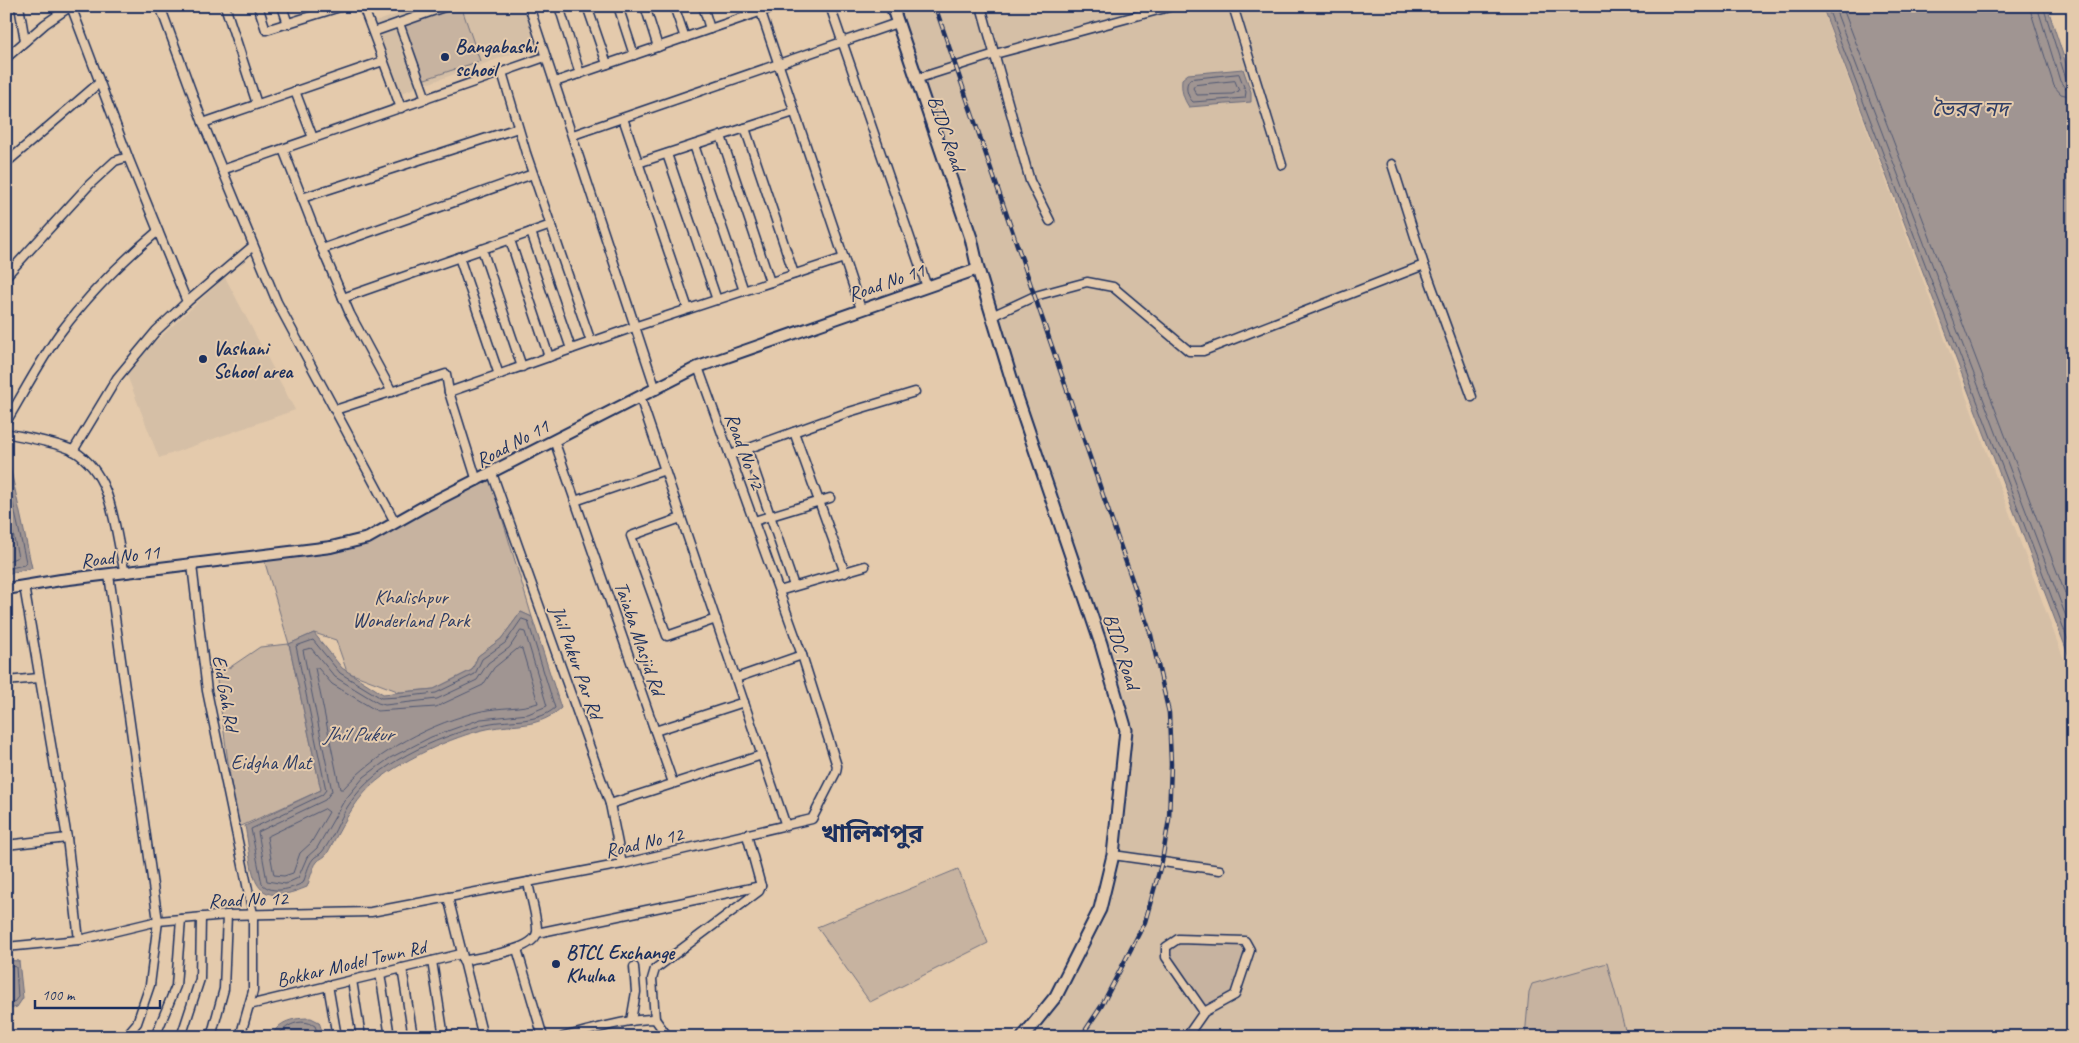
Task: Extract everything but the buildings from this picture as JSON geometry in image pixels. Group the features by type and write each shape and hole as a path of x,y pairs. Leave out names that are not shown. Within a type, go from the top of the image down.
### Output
{"main road":[{"name":"BIDC Road","path":"885,6 916,78 971,238 978,269 994,315 1016,394 1126,725 1114,855 1095,922 1056,996 1023,1037"},
{"name":"BIDC Road","path":"892,6 894,24 965,242 978,269"}],"street":[{"path":"19,6 26,41"},
{"path":"6,58 45,24 71,6 99,83 187,302"},
{"path":"160,6 203,123 276,302 396,522"},
{"path":"225,6 256,104"},
{"path":"258,6 266,30 343,6"},
{"path":"282,6 288,24"},
{"path":"363,6 401,108"},
{"path":"419,6 422,15"},
{"path":"372,32 447,6"},
{"path":"529,6 573,134 656,390"},
{"path":"559,6 580,74"},
{"path":"588,6 607,64"},
{"path":"618,6 634,55"},
{"path":"645,6 658,47"},
{"path":"674,6 685,38"},
{"path":"703,6 710,29"},
{"path":"555,82 777,6"},
{"path":"830,6 927,287"},
{"path":"981,6 1030,181 1050,220"},
{"path":"916,78 995,54 1173,6"},
{"path":"1232,6 1282,165"},
{"path":"761,12 861,309"},
{"path":"399,23 426,99"},
{"path":"573,134 894,24"},
{"path":"222,170 545,57"},
{"path":"203,123 383,61"},
{"path":"502,72 533,174 591,342"},
{"path":"6,163 99,83"},
{"path":"294,91 313,138"},
{"path":"638,163 794,112"},
{"path":"624,121 688,309"},
{"path":"302,198 518,128"},
{"path":"745,128 794,274"},
{"path":"721,136 770,282"},
{"path":"694,145 744,291"},
{"path":"283,149 343,298 392,392"},
{"path":"667,154 717,300"},
{"path":"6,276 89,185 115,161 128,157"},
{"path":"1392,164 1424,266 1472,397"},
{"path":"322,249 533,174"},
{"path":"343,298 551,225"},
{"path":"6,422 60,333 117,267 158,231"},
{"path":"531,232 571,349"},
{"path":"510,240 549,357"},
{"path":"73,451 117,378 156,331 253,246"},
{"path":"482,249 522,367"},
{"path":"459,257 500,375"},
{"path":"449,392 634,327 844,258"},
{"path":"994,315 1035,296 1087,282 1113,288 1189,351 1203,351 1424,266"},
{"name":"Road No 11","path":"6,589 46,582 331,546 368,538 698,367 978,269"},
{"name":"Road No 12","path":"6,947 78,940 158,921 227,914 371,912 622,864 812,819 836,772 837,766 802,655 698,367"},
{"path":"335,410 446,374 449,392 477,481"},
{"path":"730,455 915,392"},
{"path":"640,397 786,826"},
{"path":"794,432 844,573"},
{"path":"6,433 73,451 92,467 109,497 125,573"},
{"name":"Taiaba Masjid Rd","path":"554,440 673,783"},
{"path":"747,448 794,586"},
{"path":"575,501 665,470"},
{"name":"Jhil Pukur Par Rd","path":"492,473 610,804 622,864"},
{"path":"754,521 830,498"},
{"path":"681,518 631,536 666,636 716,619"},
{"name":"Eid Gah Rd","path":"192,565 207,691 253,914 253,991 240,1037"},
{"path":"778,591 865,566"},
{"path":"109,575 158,921 150,985 137,1023 125,1037"},
{"path":"24,586 67,838 78,940"},
{"path":"736,678 802,655"},
{"path":"6,682 39,678"},
{"path":"655,731 744,702"},
{"path":"610,804 762,755"},
{"path":"668,1037 655,1019 652,979 655,969 759,891 761,886 747,835"},
{"path":"6,845 67,838"},
{"path":"1114,855 1220,870"},
{"path":"528,882 537,933 533,941 517,949 544,1037"},
{"path":"537,933 761,886"},
{"path":"448,897 483,1037"},
{"path":"212,1037 224,989 227,914"},
{"path":"180,1037 200,979 201,917"},
{"path":"154,1037 176,986 181,919"},
{"path":"1183,1037 1190,1032 1204,1012 1237,992 1250,950 1245,941 1178,939 1166,946 1166,957 1204,1012"},
{"name":"Bokkar Model Town Rd","path":"249,1005 432,961 517,949"},
{"path":"432,961 444,1037"},
{"path":"631,1021 636,992 634,967"},
{"path":"402,968 413,1037"},
{"path":"380,973 390,1037"},
{"path":"352,980 361,1037"},
{"path":"328,986 337,1037"},
{"path":"562,1037 631,1021 655,1019"}],"shaded area":[{"name":"Bangabashi school","path":"422,6 526,6 540,44 398,94 372,23"},
{"path":"892,6 1821,6 2073,684 2073,1037 1030,1037 1065,994 1104,919 1118,853 1129,722 1119,682 994,315"},
{"name":"Vashani School area","path":"225,277 295,410 159,458 125,370"}],"green space":[{"path":"461,6 480,61 422,80 404,24"},
{"name":"Khalishpur Wonderland Park","path":"489,475 532,617 521,612 501,639 478,656 472,670 434,689 400,692 347,672 336,640 314,633 289,644 263,556 368,538"},
{"name":"Eidgha Mat","path":"289,644 321,790 237,828 215,666 229,668 260,647"},
{"path":"958,869 988,943 870,1002 817,927"},
{"path":"1242,940 1249,946 1237,992 1204,1012 1165,950 1170,942"},
{"path":"1607,963 1627,1037 1525,1037 1529,992 1532,984"}],"water":[{"name":"ভৈরব নদ","path":"1822,6 2047,6 2073,85 2073,667"},
{"path":"1243,69 1251,92 1251,102 1189,107 1182,87 1182,79 1188,74"},
{"path":"6,448 32,568 6,574"},
{"name":"Jhil Pukur","path":"521,612 532,617 561,708 552,715 535,722 487,729 458,737 426,751 395,768 371,786 358,801 327,854 315,865 307,887 287,893 273,894 263,891 257,883 253,872 245,826 321,790 289,644 314,633 342,668 383,694 434,689 472,670 478,656 501,639"},
{"path":"6,960 19,961 23,998 17,1007 6,1010"},
{"path":"311,1018 319,1022 324,1037 271,1037 278,1027 288,1021"}],"railway":[{"path":"935,6 1151,635 1169,713 1171,764 1169,819 1162,861 1145,922 1102,1005 1081,1037"}],"place":[{"name":"Bangabashi school","path":"445,57"},
{"name":"Vashani School area","path":"203,359"},
{"name":"BTCL Exchange Khulna","path":"556,964"}],"district":[{"name":"খালিশপুর","path":"872,833"}]}
